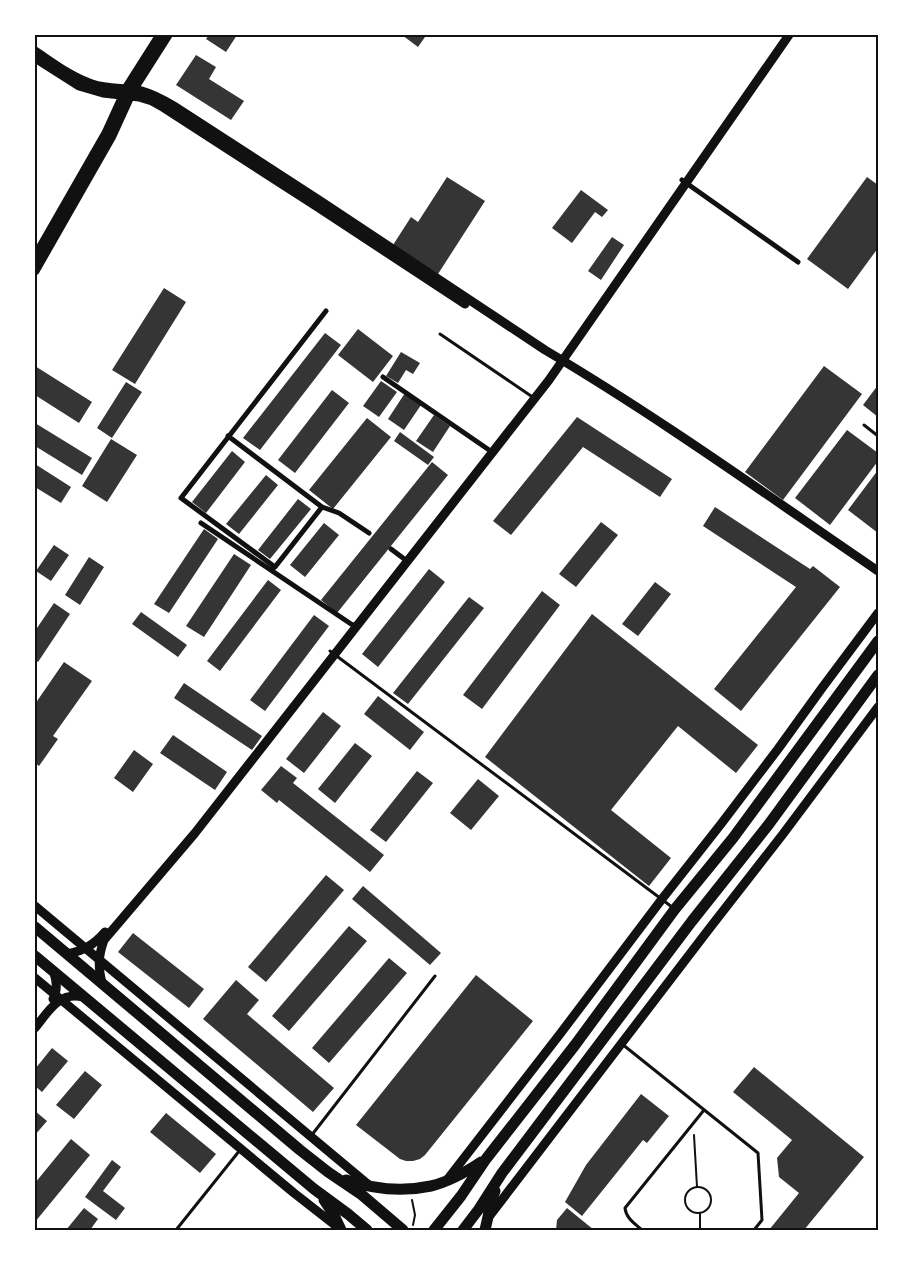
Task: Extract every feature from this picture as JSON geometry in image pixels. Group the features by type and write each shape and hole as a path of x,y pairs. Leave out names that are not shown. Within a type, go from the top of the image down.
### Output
{"main road":[{"path":"434,1230 676,909 733,838 878,641"},
{"path":"463,1230 502,1173 692,921 769,824 878,675"},
{"path":"35,927 328,1172 362,1195 403,1230"},
{"path":"35,956 314,1189 367,1230"},
{"path":"328,1172 347,1181 370,1186 388,1189 411,1188 432,1186 470,1169 486,1159"},
{"path":"486,1225 492,1199 502,1173"},
{"path":"314,1189 326,1203 341,1230"}],"street":[{"path":"35,257 160,35"},
{"path":"35,271 112,136 128,93 168,35"},
{"path":"102,983 99,960 104,940 195,832 353,625 559,362 783,35"},
{"path":"684,181 789,35"},
{"path":"35,51 82,80 94,85 128,93"},
{"path":"35,58 78,86 102,93 141,91 174,106 679,442 878,578"},
{"path":"684,181 798,262"},
{"path":"322,507 275,567 181,498 326,311"},
{"path":"559,362 682,438 878,571"},
{"path":"383,377 490,451"},
{"path":"228,436 322,507 339,513 369,533"},
{"path":"201,524 353,625"},
{"path":"391,549 405,560"},
{"path":"447,1180 773,757 878,613"},
{"path":"67,954 86,949 101,937 191,829 332,653"},
{"path":"486,1225 878,707"},
{"path":"35,906 370,1186"},
{"path":"35,1028 58,997 57,981 54,973"},
{"path":"35,978 240,1149 341,1230"},
{"path":"35,1021 58,997 76,995 84,997"}],"lane":[{"path":"440,334 532,397"},
{"path":"864,425 878,436"},
{"path":"332,653 676,909"},
{"path":"311,1137 435,976"},
{"path":"622,1044 758,1154 762,1220 754,1230"},
{"path":"642,1230 630,1220 626,1214 626,1208 704,1110"},
{"path":"176,1230 240,1149"}],"path":[{"path":"693,1122 697,1187"},
{"path":"697,1187 706,1190 711,1196 710,1205 700,1213 689,1209 686,1202 687,1193 697,1187"},
{"path":"410,1230 415,1216 411,1188"},
{"path":"700,1213 700,1230"}],"building":[{"path":"209,35 237,35 226,52 206,39"},
{"path":"402,35 423,35 425,37 418,47"},
{"path":"196,55 216,67 209,79 244,101 231,120 176,85"},
{"path":"447,177 485,201 438,274 393,245 411,217 418,222"},
{"path":"867,177 878,185 878,248 848,289 807,259"},
{"path":"581,190 608,210 602,217 595,212 572,243 552,228"},
{"path":"612,237 624,245 601,280 588,271"},
{"path":"164,288 186,302 135,384 112,370"},
{"path":"358,329 393,356 373,382 338,355"},
{"path":"325,333 341,345 260,450 243,438"},
{"path":"401,352 420,363 413,374 406,370 398,383 386,376"},
{"path":"35,366 92,402 79,423 35,395"},
{"path":"824,366 862,394 783,500 745,472"},
{"path":"381,381 397,392 379,417 363,406"},
{"path":"126,382 142,392 112,438 97,428"},
{"path":"878,385 878,417 863,405"},
{"path":"332,390 349,403 295,473 278,460"},
{"path":"405,393 421,405 404,430 388,419"},
{"path":"434,415 450,426 433,452 416,441"},
{"path":"577,417 672,479 660,497 583,447 511,535 493,521"},
{"path":"367,418 391,437 333,509 309,490"},
{"path":"35,423 92,458 82,475 35,446"},
{"path":"847,430 878,453 878,461 830,525 795,498"},
{"path":"400,432 434,457 428,465 394,441"},
{"path":"111,439 137,455 107,502 82,486"},
{"path":"232,451 245,462 206,513 192,502"},
{"path":"432,462 448,475 337,613 321,600"},
{"path":"35,464 71,487 61,503 35,487"},
{"path":"878,470 878,533 848,510"},
{"path":"266,475 278,485 239,534 226,524"},
{"path":"298,499 311,509 270,559 258,550"},
{"path":"715,507 810,569 813,566 840,587 741,711 714,689 796,587 703,526"},
{"path":"601,522 618,535 576,587 559,574"},
{"path":"324,523 339,535 305,577 290,565"},
{"path":"204,529 218,539 169,613 154,604"},
{"path":"54,545 69,555 51,581 36,571"},
{"path":"234,554 251,565 204,637 186,626"},
{"path":"89,557 104,567 80,605 65,595"},
{"path":"429,569 445,582 378,667 362,654"},
{"path":"268,580 281,590 220,671 207,661"},
{"path":"655,582 671,594 638,636 622,624"},
{"path":"542,591 560,605 482,709 463,695"},
{"path":"469,597 484,608 408,704 393,693"},
{"path":"54,603 70,614 38,662 35,660 35,631"},
{"path":"141,612 187,645 178,657 132,624"},
{"path":"592,614 758,745 736,773 678,726 611,810 671,858 649,886 485,757"},
{"path":"314,615 329,626 265,711 250,700"},
{"path":"64,662 92,681 53,736 58,739 39,766 35,763 35,704"},
{"path":"184,683 262,736 252,750 174,698"},
{"path":"378,696 424,732 410,750 364,714"},
{"path":"323,712 341,726 304,773 286,759"},
{"path":"173,735 227,772 215,790 160,753"},
{"path":"355,743 372,756 335,803 318,789"},
{"path":"134,750 153,764 133,792 114,778"},
{"path":"281,766 297,778 293,783 384,855 370,872 279,800 277,803 261,790"},
{"path":"417,771 433,783 386,842 370,830"},
{"path":"478,779 499,796 471,830 450,813"},
{"path":"326,875 344,890 266,982 248,967"},
{"path":"363,886 441,953 430,965 352,899"},
{"path":"349,926 367,941 289,1031 272,1016"},
{"path":"133,933 204,989 189,1008 118,952"},
{"path":"389,958 407,973 329,1063 312,1048"},
{"path":"476,975 533,1021 425,1155 413,1161 400,1159 356,1125"},
{"path":"236,980 259,1000 247,1014 334,1088 313,1112 203,1019"},
{"path":"52,1048 68,1061 42,1092 35,1086 35,1069"},
{"path":"754,1067 864,1157 804,1230 769,1230 799,1193 779,1177 777,1158 792,1140 733,1092"},
{"path":"85,1071 102,1085 74,1119 56,1105"},
{"path":"641,1094 669,1116 647,1143 643,1140 582,1216 565,1202 586,1165"},
{"path":"35,1111 47,1121 35,1135"},
{"path":"166,1113 216,1154 200,1173 150,1132"},
{"path":"71,1139 90,1155 35,1222 35,1183"},
{"path":"112,1160 121,1167 103,1191 125,1208 116,1220 85,1197"},
{"path":"84,1208 98,1219 90,1230 66,1230"},
{"path":"567,1208 594,1230 556,1230 557,1220"}]}
